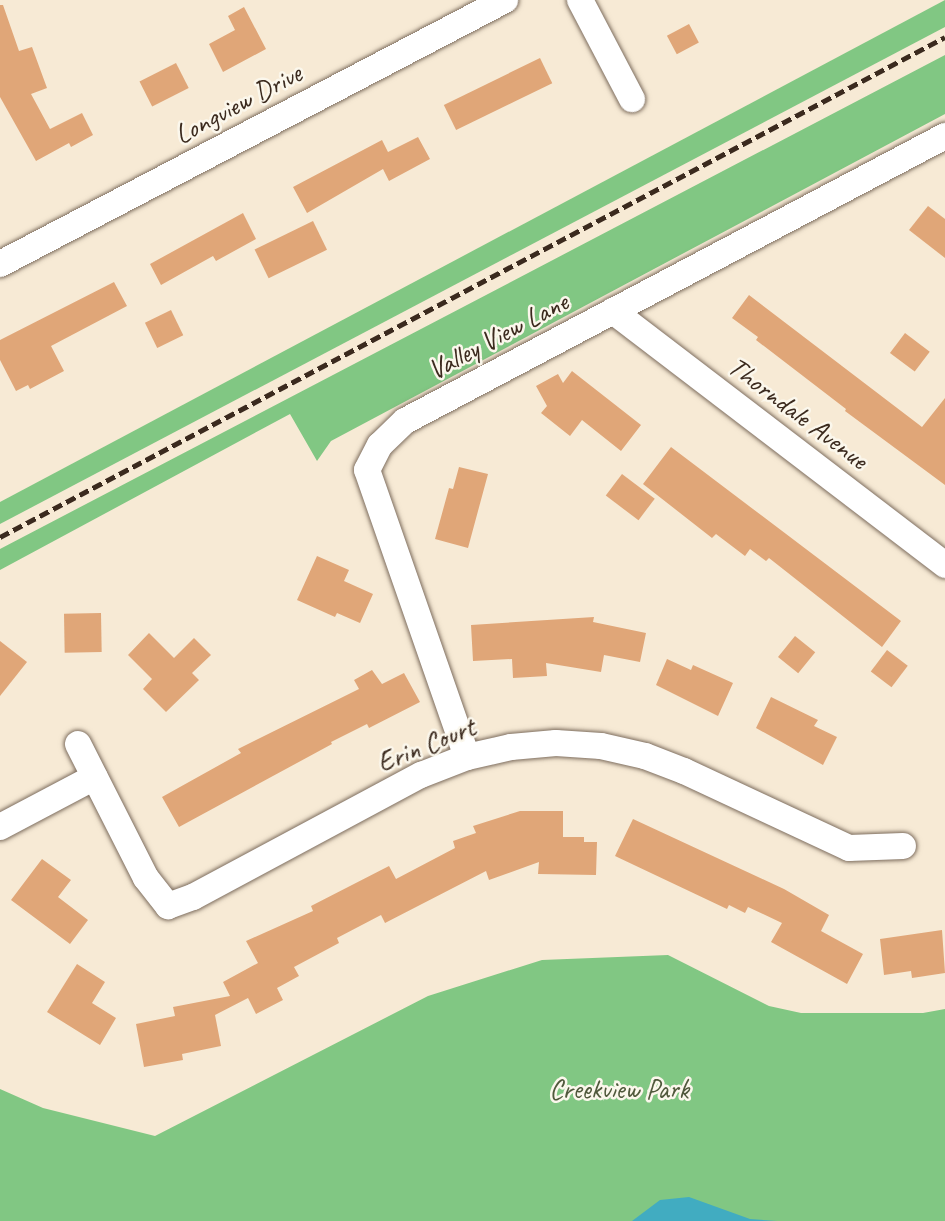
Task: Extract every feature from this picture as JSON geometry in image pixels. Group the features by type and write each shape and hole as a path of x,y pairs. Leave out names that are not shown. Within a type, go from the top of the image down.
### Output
{"street":[{"name":"Longview Drive","path":"3,255 505,0"},
{"path":"580,0 632,99"},
{"name":"Valley View Lane","path":"467,757 367,470 380,445 405,421 945,136"},
{"name":"Thorndale Avenue","path":"613,311 945,565"},
{"name":"Erin Court","path":"78,744 146,878 168,906 193,897 421,775 467,757 522,746 556,743 601,746 645,756 684,771 849,848 903,846"},
{"path":"0,827 95,777"}],"green space":[{"path":"945,0 945,27 0,524 0,502"},
{"path":"945,55 945,114 331,441 317,461 290,414 0,570 0,549"},
{"name":"Creekview Park","path":"668,955 769,1006 801,1013 923,1013 945,1009 945,1221 0,1221 0,1089 43,1108 155,1136 428,996 542,960"}],"water":[{"path":"689,1197 750,1219 777,1221 632,1221 660,1200"}],"building":[{"path":"0,5 3,5 19,51 32,47 47,88 31,94 50,129 82,113 93,135 71,147 69,143 36,161 0,97"},
{"path":"244,7 266,49 223,72 209,44 235,30 228,16"},
{"path":"689,24 699,43 677,54 667,36"},
{"path":"540,58 552,83 456,130 444,105"},
{"path":"176,63 189,88 152,107 139,82"},
{"path":"418,137 430,159 389,181 383,169 307,213 293,187 382,140 388,152"},
{"path":"928,206 945,219 945,258 909,230"},
{"path":"243,213 256,239 216,261 213,256 161,285 150,264"},
{"path":"313,221 327,250 269,278 255,249"},
{"path":"114,282 127,306 51,346 64,371 30,389 28,385 16,391 0,360 0,340"},
{"path":"749,295 922,427 945,398 945,485 845,411 846,409 756,340 758,337 732,318"},
{"path":"171,310 183,335 157,348 145,323"},
{"path":"905,333 930,352 915,372 890,353"},
{"path":"572,371 641,425 621,451 582,420 570,436 541,413 547,406 536,386 558,374 563,383"},
{"path":"671,447 901,621 882,647 769,558 766,561 750,549 745,556 716,534 712,538 643,484"},
{"path":"459,467 488,474 468,548 435,539 449,488 453,489"},
{"path":"622,474 655,499 638,520 606,496"},
{"path":"317,556 349,570 344,581 373,594 360,623 337,613 335,617 297,600"},
{"path":"101,613 102,652 65,653 64,614"},
{"path":"594,617 593,622 646,633 640,662 604,655 601,672 546,663 547,676 513,678 512,659 473,661 471,625"},
{"path":"149,633 174,658 194,638 211,655 192,673 199,680 166,712 143,689 152,679 128,655"},
{"path":"795,636 815,652 798,673 778,657"},
{"path":"0,641 27,662 0,696"},
{"path":"887,650 908,666 892,687 871,672"},
{"path":"667,659 691,670 693,665 733,683 718,716 656,685"},
{"path":"372,670 382,684 404,673 420,702 369,728 367,724 331,742 332,744 179,827 162,797 241,753 238,749 359,689 354,680"},
{"path":"771,697 818,720 814,726 837,737 823,765 756,728"},
{"path":"520,811 563,811 563,837 584,837 584,842 597,842 596,875 538,874 539,862 489,880 486,871 385,923 381,915 337,938 339,943 294,967 299,976 277,988 283,1000 256,1014 248,998 215,1015 221,1046 182,1054 183,1060 144,1067 136,1024 175,1016 173,1007 230,996 223,982 258,963 246,941 313,911 311,906 389,866 396,879 455,848 453,841 476,833 473,826"},
{"path":"633,819 784,889 829,915 821,931 863,954 847,984 771,942 782,923 748,907 745,913 729,905 727,909 615,856"},
{"path":"42,859 71,880 58,897 88,920 70,944 11,900"},
{"path":"942,930 945,973 912,978 911,971 884,975 880,939"},
{"path":"77,964 105,982 92,1003 116,1018 100,1045 47,1012"}],"railway":[{"path":"0,537 945,37"}]}
